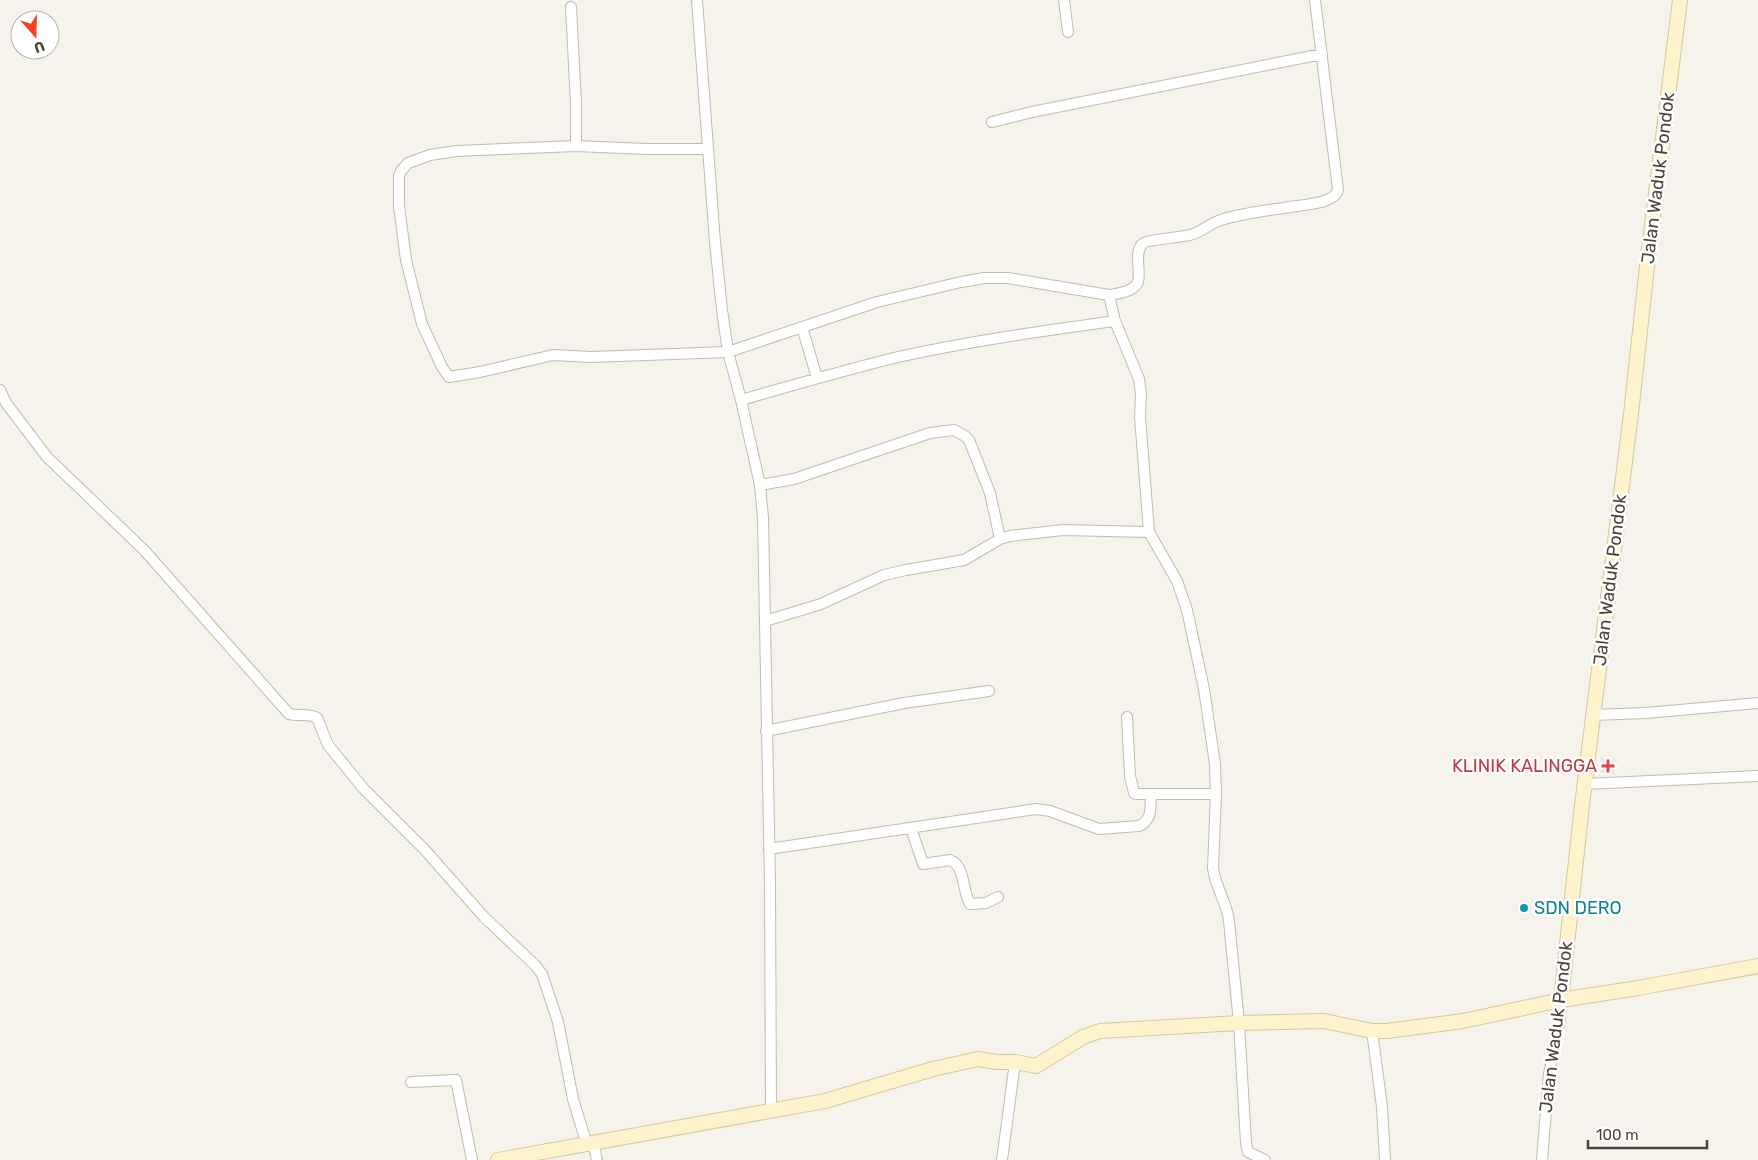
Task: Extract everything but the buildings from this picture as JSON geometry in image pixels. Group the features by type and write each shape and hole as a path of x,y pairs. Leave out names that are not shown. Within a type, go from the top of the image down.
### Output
{"street":[{"path":"697,0 715,242 728,352 760,485 763,518 769,849 771,1111"},
{"path":"1064,0 1068,32"},
{"path":"708,149 576,146 456,151 430,154 408,163 401,170 399,176 399,206 406,260 422,324 449,377 553,355 591,357 728,352 877,302 984,278 1008,278 1109,295 1124,292 1136,286 1140,277 1139,251 1141,245 1147,240 1167,239 1192,234 1223,219 1309,204 1332,198 1337,194 1315,0"},
{"name":"Jalan Waduk Pondok","path":"1542,1160 1549,1074 1560,1020 1593,715 1680,0"},
{"path":"571,7 576,104 576,146"},
{"path":"992,122 1042,110 1322,54"},
{"path":"1109,295 1115,321 1139,380 1149,532 1173,572 1187,610 1204,688 1215,764 1216,794 1213,868 1214,876 1228,910 1239,1023 1247,1150 1250,1154 1265,1160"},
{"path":"741,400 817,378 918,354 1030,332 1115,321"},
{"path":"802,327 817,378"},
{"path":"0,390 6,403 47,457 144,550 289,714 312,715 317,718 328,745 363,788 425,850 484,917 538,969 546,982 558,1022 574,1099 597,1160"},
{"path":"760,485 794,478 930,433 954,430 969,440 990,493 1000,539"},
{"path":"765,621 821,604 884,575 964,560 1000,539 1062,530 1149,532"},
{"path":"766,731 904,704 988,691"},
{"path":"1593,715 1646,713 1758,704"},
{"path":"1127,717 1130,776 1132,790 1136,794 1216,794"},
{"path":"1585,784 1758,776"},
{"path":"769,849 1036,809 1050,811 1099,829 1139,826 1148,820 1151,794"},
{"path":"911,828 923,864 950,860 958,865 970,904 986,903 998,897"},
{"path":"498,1160 825,1101 953,1064 978,1059 1036,1066 1083,1037 1100,1031 1239,1023 1324,1021 1372,1031 1387,1031 1463,1021 1561,1000 1758,966"},
{"path":"1372,1031 1382,1107 1385,1160"},
{"path":"1002,1160 1015,1062"},
{"path":"411,1082 456,1080 472,1160"}],"shaded area":[{"name":"KLINIK KALINGGA","path":"1601,758 1617,760 1614,775 1600,772"}],"place":[{"name":"KLINIK KALINGGA","path":"1608,766"},
{"name":"SDN DERO","path":"1524,908"}]}
